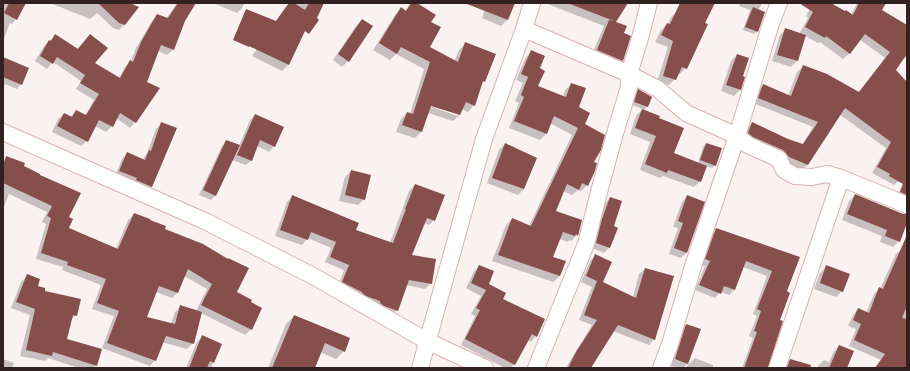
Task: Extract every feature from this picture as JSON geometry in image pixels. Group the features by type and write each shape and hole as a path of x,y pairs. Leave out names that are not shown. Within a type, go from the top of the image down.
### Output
{"street":[{"path":"420,368 484,139 532,3"},
{"path":"536,368 586,244 629,87 629,74 649,3"},
{"path":"661,368 670,344 694,263 737,136 771,23 779,3"},
{"path":"524,29 658,88 686,113 737,136 748,145 779,159 784,170 795,176 812,178 826,174 841,178 907,205"},
{"path":"3,132 208,222 313,276 428,341 485,368"},
{"path":"778,368 841,178"}],"building":[{"path":"9,3 26,3 17,20 4,13"},
{"path":"98,3 130,3 139,7 125,25 119,23"},
{"path":"178,3 196,3 185,21 174,50 161,45 147,82 160,88 136,123 120,113 113,127 99,120 88,142 57,126 64,113 72,117 76,110 86,115 99,94 80,83 85,75 57,57 53,64 40,56 49,40 51,41 55,34 78,49 90,34 108,48 95,63 120,78 130,60 133,62 141,42 157,14 168,18"},
{"path":"289,3 294,3 305,10 309,3 324,3 317,18 319,20 309,34 305,31 289,65 233,40 246,9 276,21"},
{"path":"411,3 417,3 436,15 431,22 441,27 430,47 458,62 465,42 496,54 485,82 483,81 475,106 466,102 460,115 431,106 422,132 402,125 407,112 413,114 430,62 401,47 397,54 379,43 401,7 406,11"},
{"path":"467,3 515,3 508,20"},
{"path":"570,3 628,3 616,22 627,26 624,33 631,36 623,61 597,50 609,20 614,21"},
{"path":"680,3 715,3 705,23 708,24 687,69 682,67 676,80 663,76 673,41 661,35 667,23 670,24"},
{"path":"799,3 831,3 853,15 859,3 886,3 882,10 907,25 907,54 896,70 907,82 907,195 900,192 903,184 889,176 890,174 877,167 891,142 845,108 808,165 789,157 783,150 753,137 748,133 752,122 788,139 803,144 818,122 758,98 763,84 791,96 803,65 827,74 859,92 890,52 865,34 850,54 826,36 825,38 805,27 813,12"},
{"path":"753,7 765,12 758,32 745,27"},
{"path":"362,19 373,26 349,62 338,54"},
{"path":"785,28 806,35 798,61 777,55"},
{"path":"531,50 545,56 540,68 545,71 538,86 566,97 571,83 586,88 579,107 590,113 585,124 605,135 601,150 594,162 597,163 595,171 588,186 582,183 579,190 567,184 556,211 582,220 578,236 576,234 575,236 563,232 553,257 566,261 560,276 498,255 512,218 531,226 578,128 554,116 547,134 514,121 524,97 521,95 528,77 521,74"},
{"path":"737,54 749,58 743,76 745,77 741,90 726,85"},
{"path":"3,57 29,68 22,85 3,77"},
{"path":"638,89 652,97 648,107 634,102"},
{"path":"642,109 684,128 674,153 707,166 701,182 668,170 667,173 645,164 656,136 635,128"},
{"path":"255,114 284,127 275,147 260,140 252,161 237,155"},
{"path":"161,122 177,128 152,187 136,180 137,178 119,171 127,152 145,160 149,150 151,151"},
{"path":"226,140 240,145 216,196 203,190"},
{"path":"505,143 537,158 524,189 492,178"},
{"path":"706,143 722,148 716,166 700,160"},
{"path":"6,156 25,163 24,166 40,175 81,193 69,217 73,219 69,228 118,249 134,213 166,226 165,229 203,244 228,259 249,268 237,292 252,300 251,302 262,308 252,330 201,305 212,284 188,269 178,293 159,286 147,317 175,324 180,305 202,312 194,344 166,336 156,361 107,343 119,311 97,303 106,279 67,265 68,262 41,253 51,218 47,216 52,206 3,183 3,166"},
{"path":"351,170 371,175 365,200 345,195"},
{"path":"415,184 445,195 435,221 427,218 412,255 436,259 432,284 409,280 398,311 384,306 380,303 380,301 366,296 362,292 342,282 349,265 330,257 336,242 311,232 308,240 280,230 292,195 359,223 356,230 393,243"},
{"path":"855,194 903,214 907,214 907,223 900,242 885,236 887,230 847,214"},
{"path":"687,195 705,202 687,253 674,248 683,223 678,221"},
{"path":"610,197 622,201 614,226 618,228 610,248 596,243 602,219"},
{"path":"716,228 800,257 787,291 790,293 780,320 783,321 768,368 744,368 757,332 754,331 761,311 757,309 772,271 746,261 735,290 724,286 721,294 699,285 710,261 705,259"},
{"path":"907,235 907,306 902,318 907,319 907,368 875,368 885,354 854,340 861,324 853,320 858,308 869,313 879,287 883,289"},
{"path":"595,254 612,262 603,282 636,298 645,268 674,276 655,340 618,325 591,368 568,368 576,352 597,320 584,315 597,281 586,276"},
{"path":"479,265 494,271 489,284 506,293 503,299 545,319 537,337 532,334 515,365 465,339 480,310 476,308 486,290 471,283"},
{"path":"826,265 850,274 843,292 820,283"},
{"path":"27,274 40,279 38,286 45,288 45,291 81,299 77,316 73,315 67,339 102,349 97,366 53,352 52,356 26,350 35,309 16,302"},
{"path":"294,315 350,338 345,352 325,343 315,368 272,368"},
{"path":"686,324 701,329 688,364 675,359"},
{"path":"202,335 222,344 214,363 210,361 207,368 189,368"},
{"path":"839,345 854,351 847,368 829,368"},
{"path":"790,359 811,365 810,368 787,368"}]}
